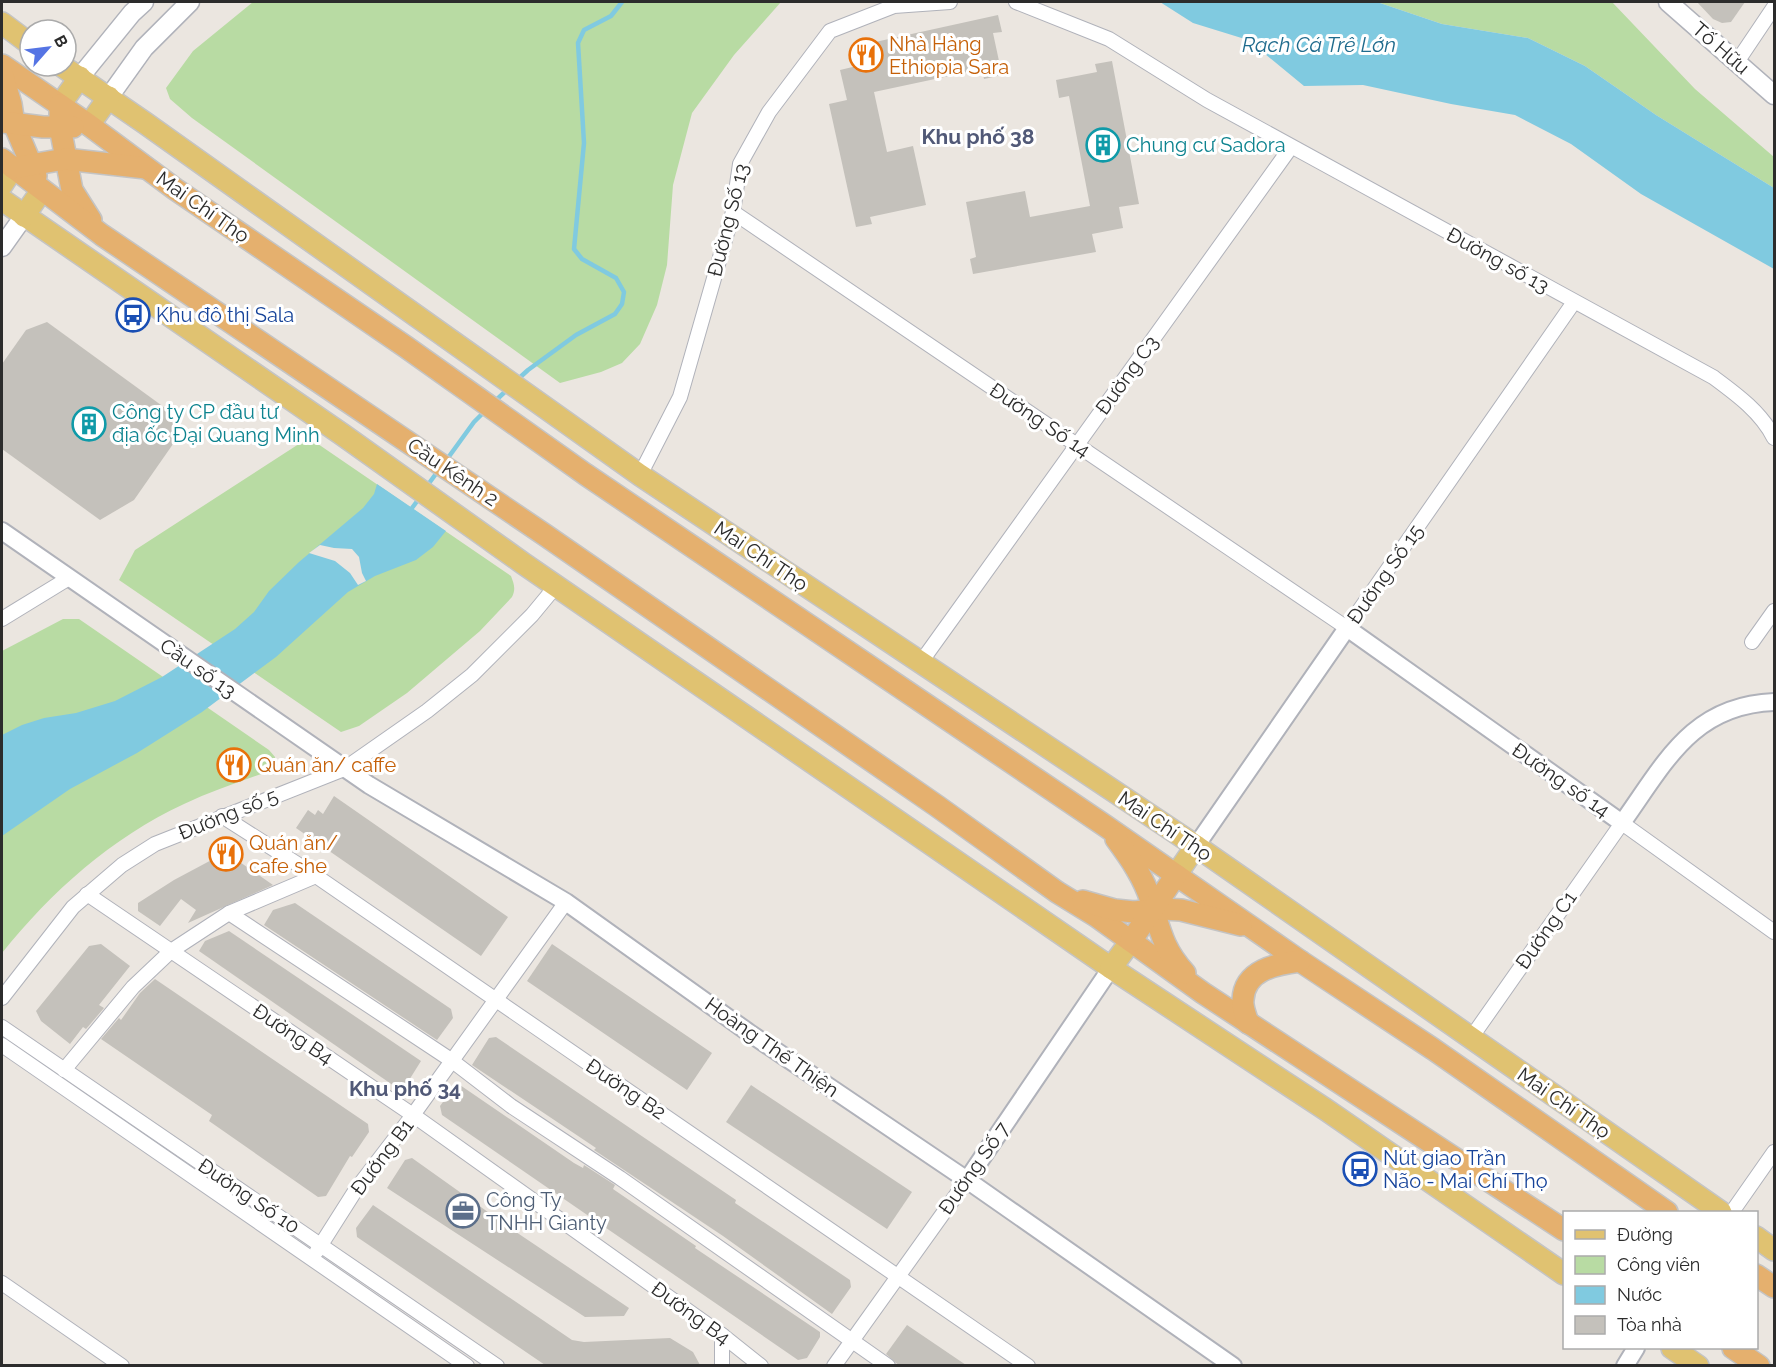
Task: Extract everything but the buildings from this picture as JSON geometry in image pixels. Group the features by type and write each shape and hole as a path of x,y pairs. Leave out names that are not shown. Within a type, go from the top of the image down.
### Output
{"highway":[{"name":"Mai Chí Thọ","path":"2,65 585,474 1433,1049 1666,1211"},
{"path":"2,72 11,104 8,123 14,166 102,235"},
{"path":"14,166 51,127 60,105"},
{"path":"8,123 51,127 89,125"},
{"path":"42,190 89,125"},
{"path":"51,127 65,159 72,190 102,235"},
{"path":"14,166 65,159 147,168"},
{"name":"Cầu Kênh 2","path":"102,235 545,535 1057,892"},
{"path":"1104,825 1140,875 1158,928 1170,954 1203,993"},
{"path":"1131,941 1176,875"},
{"path":"1057,892 1115,910 1134,912 1153,909 1181,910 1256,929"},
{"path":"1057,892 1131,941 1203,993 1563,1229"},
{"path":"1248,1023 1242,1001 1245,987 1257,973 1276,964 1300,960"},
{"path":"1758,1276 1774,1287"},
{"path":"1736,1349 1759,1365"}],"main road":[{"path":"78,65 144,2"},
{"path":"89,125 144,48 190,2"},
{"name":"Tố Hữu","path":"1668,2 1774,95"},
{"path":"2,23 18,35"},
{"name":"Mai Chí Thọ","path":"78,77 640,475 1196,846 1720,1211"},
{"path":"60,105 69,78"},
{"path":"2,247 42,190"},
{"path":"2,200 24,216"},
{"name":"Cầu Kênh 2","path":"24,216 343,435 556,586"},
{"path":"556,586 1111,968 1335,1116 1563,1273"},
{"path":"1176,875 1196,846"},
{"path":"1111,968 1131,941"},
{"path":"1758,1238 1774,1250"},
{"path":"1675,1349 1698,1365"}],"street":[{"name":"Đường Số 13","path":"640,475 680,397 733,212 740,164 769,112 830,31 894,6 950,2"},
{"name":"Đường số 13","path":"1016,2 1109,39 1207,100 1713,378 1745,401 1774,438"},
{"path":"1737,62 1774,7"},
{"name":"Đường C3","path":"921,662 1291,147"},
{"name":"Đường Số 14","path":"733,212 1347,628"},
{"name":"Đường Số 15","path":"1196,846 1574,302"},
{"path":"2,531 69,578 2,619"},
{"name":"Cầu số 13","path":"69,578 303,740"},
{"name":"Đường số 5","path":"2,998 73,907 122,865 155,844 344,769 427,711 472,675 532,615 556,586"},
{"path":"1752,642 1774,611"},
{"name":"Đường số 14","path":"1347,628 1774,932"},
{"path":"1622,823 1678,745 1718,714 1738,707 1774,702"},
{"name":"Hoàng Thế Thiện","path":"303,740 369,785 566,902 748,1032 967,1180 1233,1365"},
{"name":"Đường B2","path":"222,816 316,876 1028,1365"},
{"name":"Đường C1","path":"1471,1038 1622,823"},
{"path":"64,1070 133,987 171,951 229,913 316,876"},
{"name":"Đường B4","path":"87,894 413,1115 761,1365"},
{"name":"Đướng B1","path":"313,1258 357,1188 413,1115 566,902"},
{"path":"229,913 451,1060 511,1106 888,1365"},
{"name":"Đường Số 7","path":"834,1365 967,1180 1111,968"},
{"name":"Đường Số 10","path":"2,1027 497,1365"},
{"name":"Đường Số 10","path":"2,1045 467,1365"},
{"path":"1733,1211 1774,1152"},
{"path":"2,1283 122,1365"},
{"path":"722,1335 722,1365"},
{"path":"1625,1365 1635,1349"}],"green space":[{"path":"253,2 781,2 734,55 692,113 673,185 667,265 657,305 640,344 622,363 601,372 560,383 192,118 170,99 166,88 193,51"},
{"path":"1377,2 1612,2 1695,89 1774,157 1774,188 1656,115 1585,66 1528,38 1442,24"},
{"path":"305,440 318,444 511,576 514,586 512,597 480,631 407,693 359,726 341,732 119,580 135,550"},
{"path":"63,619 79,619 269,750 275,757 275,764 270,771 195,799 132,833 84,868 62,888 41,908 2,953 2,651"}],"water":[{"name":"Rạch Cá Trê Lớn","path":"1160,2 1377,2 1442,24 1528,38 1585,66 1656,115 1774,188 1774,269 1641,194 1571,144 1515,115 1363,85 1304,86 1248,40 1193,23"},
{"path":"377,484 446,531 433,547 416,560 375,576 348,592 276,657 202,712 137,753 70,789 2,836 2,735 44,718 76,713 115,701 162,677 235,629 254,612 269,591 299,562 363,508 374,494"}],"pier":[{"path":"320,545 352,549 359,557 366,581 358,585 350,573 335,561 309,553"}],"waterway":[{"path":"516,381 576,335 615,314 622,304 624,292 616,278 582,259 574,249 584,143 578,43 584,30 611,16 622,2"},
{"path":"494,402 508,389"},
{"path":"445,462 474,422 486,410"},
{"path":"427,486 438,471"},
{"path":"412,508 421,496"}],"place":[{"name":"Nhà Hàng Ethiopia Sara","path":"866,55"},
{"name":"Chung cư Sadora","path":"1103,145"},
{"name":"Khu đô thị Sala","path":"133,315"},
{"name":"Công ty CP đầu tư địa ốc Đại Quang Minh","path":"89,424"},
{"name":"Quán ăn/ caffe","path":"234,765"},
{"name":"Quán ăn/ cafe she","path":"226,854"},
{"name":"Nút giao Trần Não - Mai Chí Thọ","path":"1360,1169"},
{"name":"Công Ty TNHH Gianty","path":"463,1211"}],"district":[{"name":"Khu phố 38","path":"978,136"},
{"name":"Khu phố 34","path":"405,1088"}]}
